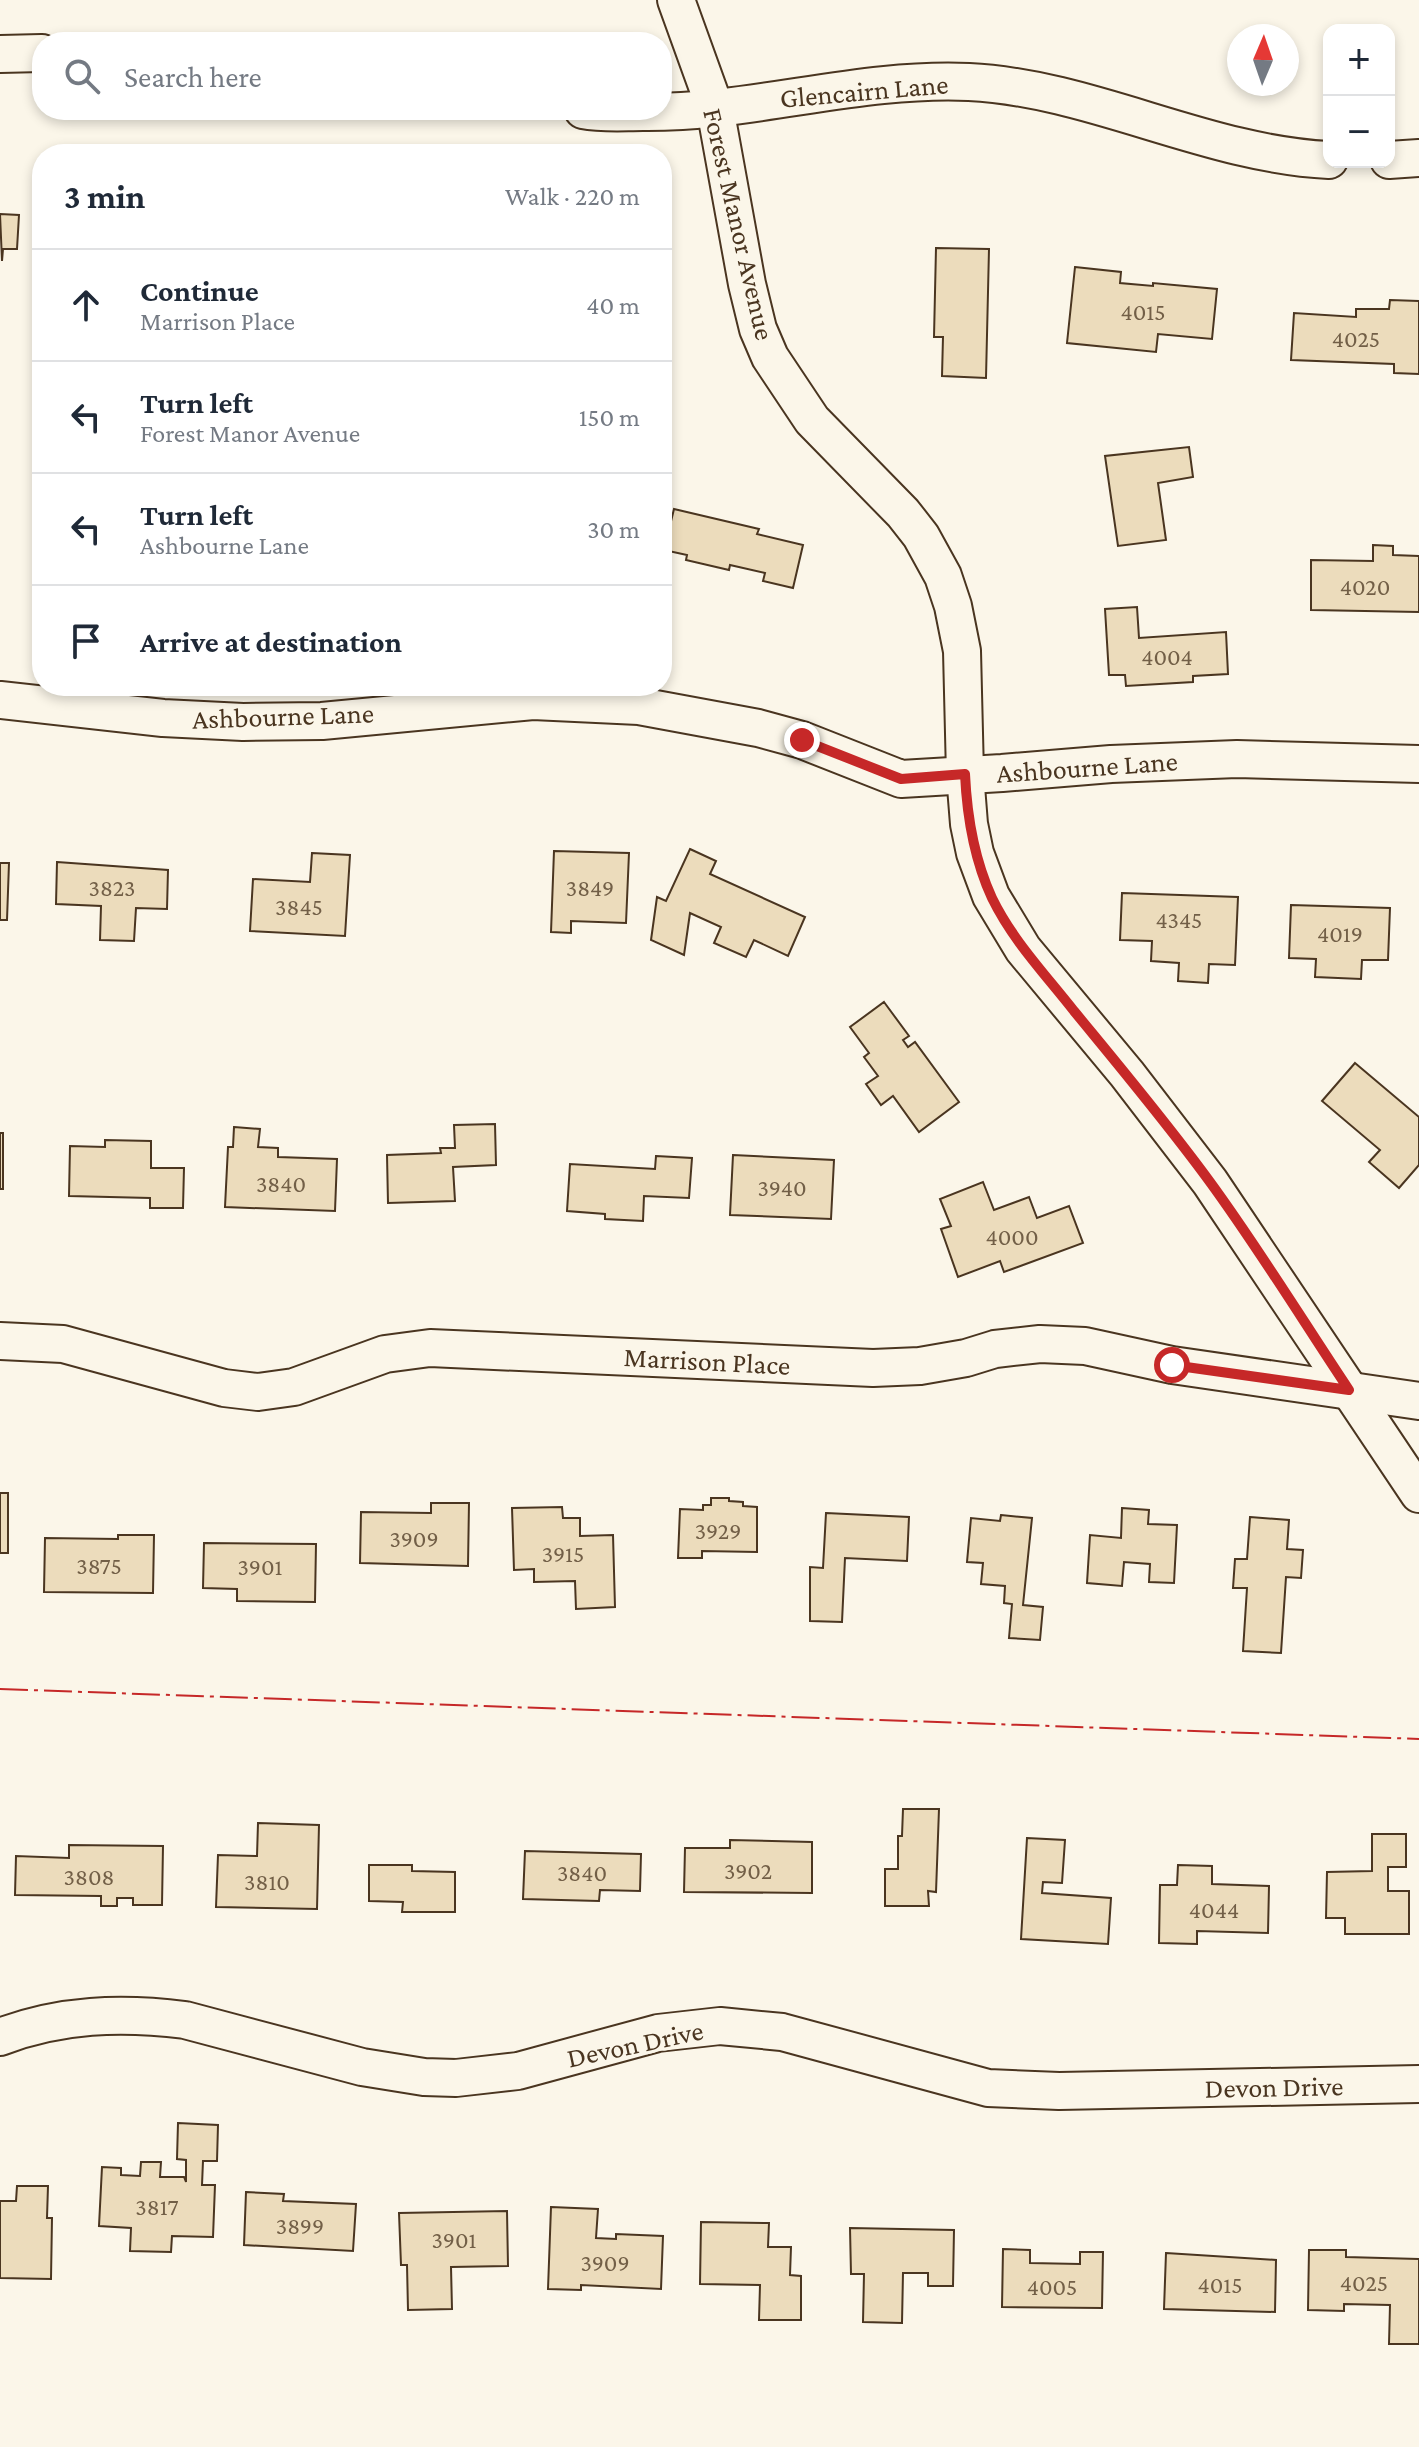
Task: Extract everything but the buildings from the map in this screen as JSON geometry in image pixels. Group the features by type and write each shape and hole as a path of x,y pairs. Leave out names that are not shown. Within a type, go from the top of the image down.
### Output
{"street":[{"name":"Forest Manor Avenue","path":"676,0 715,108 747,284 758,329 770,357 812,420 903,513 921,536 943,576 962,651 969,824 975,853 991,896 1023,949 1127,1074 1210,1182 1419,1494"},
{"path":"0,54 32,53"},
{"name":"Glencairn Lane","path":"672,112 906,82 985,83 1063,96 1233,146 1277,155 1323,159"},
{"path":"1395,160 1419,158"},
{"name":"Ashbourne Lane","path":"0,700 163,718 243,722 322,721 533,701 639,706 743,725 802,740 901,779 1111,764 1237,759 1419,764"},
{"name":"Marrison Place","path":"0,1341 63,1344 224,1388 258,1392 294,1387 385,1354 430,1348 873,1368 920,1366 995,1349 1040,1344 1085,1346 1172,1365 1419,1401"},
{"name":"Devon Drive","path":"0,2037 75,2017 154,2016 185,2020 393,2073 456,2078 518,2071 658,2033 720,2026 782,2032 988,2088 1059,2091 1419,2084"}],"power":[{"path":"0,1689 1419,1739"}],"route":[{"path":"802,740 901,779 965,774 975,853 991,896 1006,924 1210,1182 1349,1390 1172,1365"}]}
